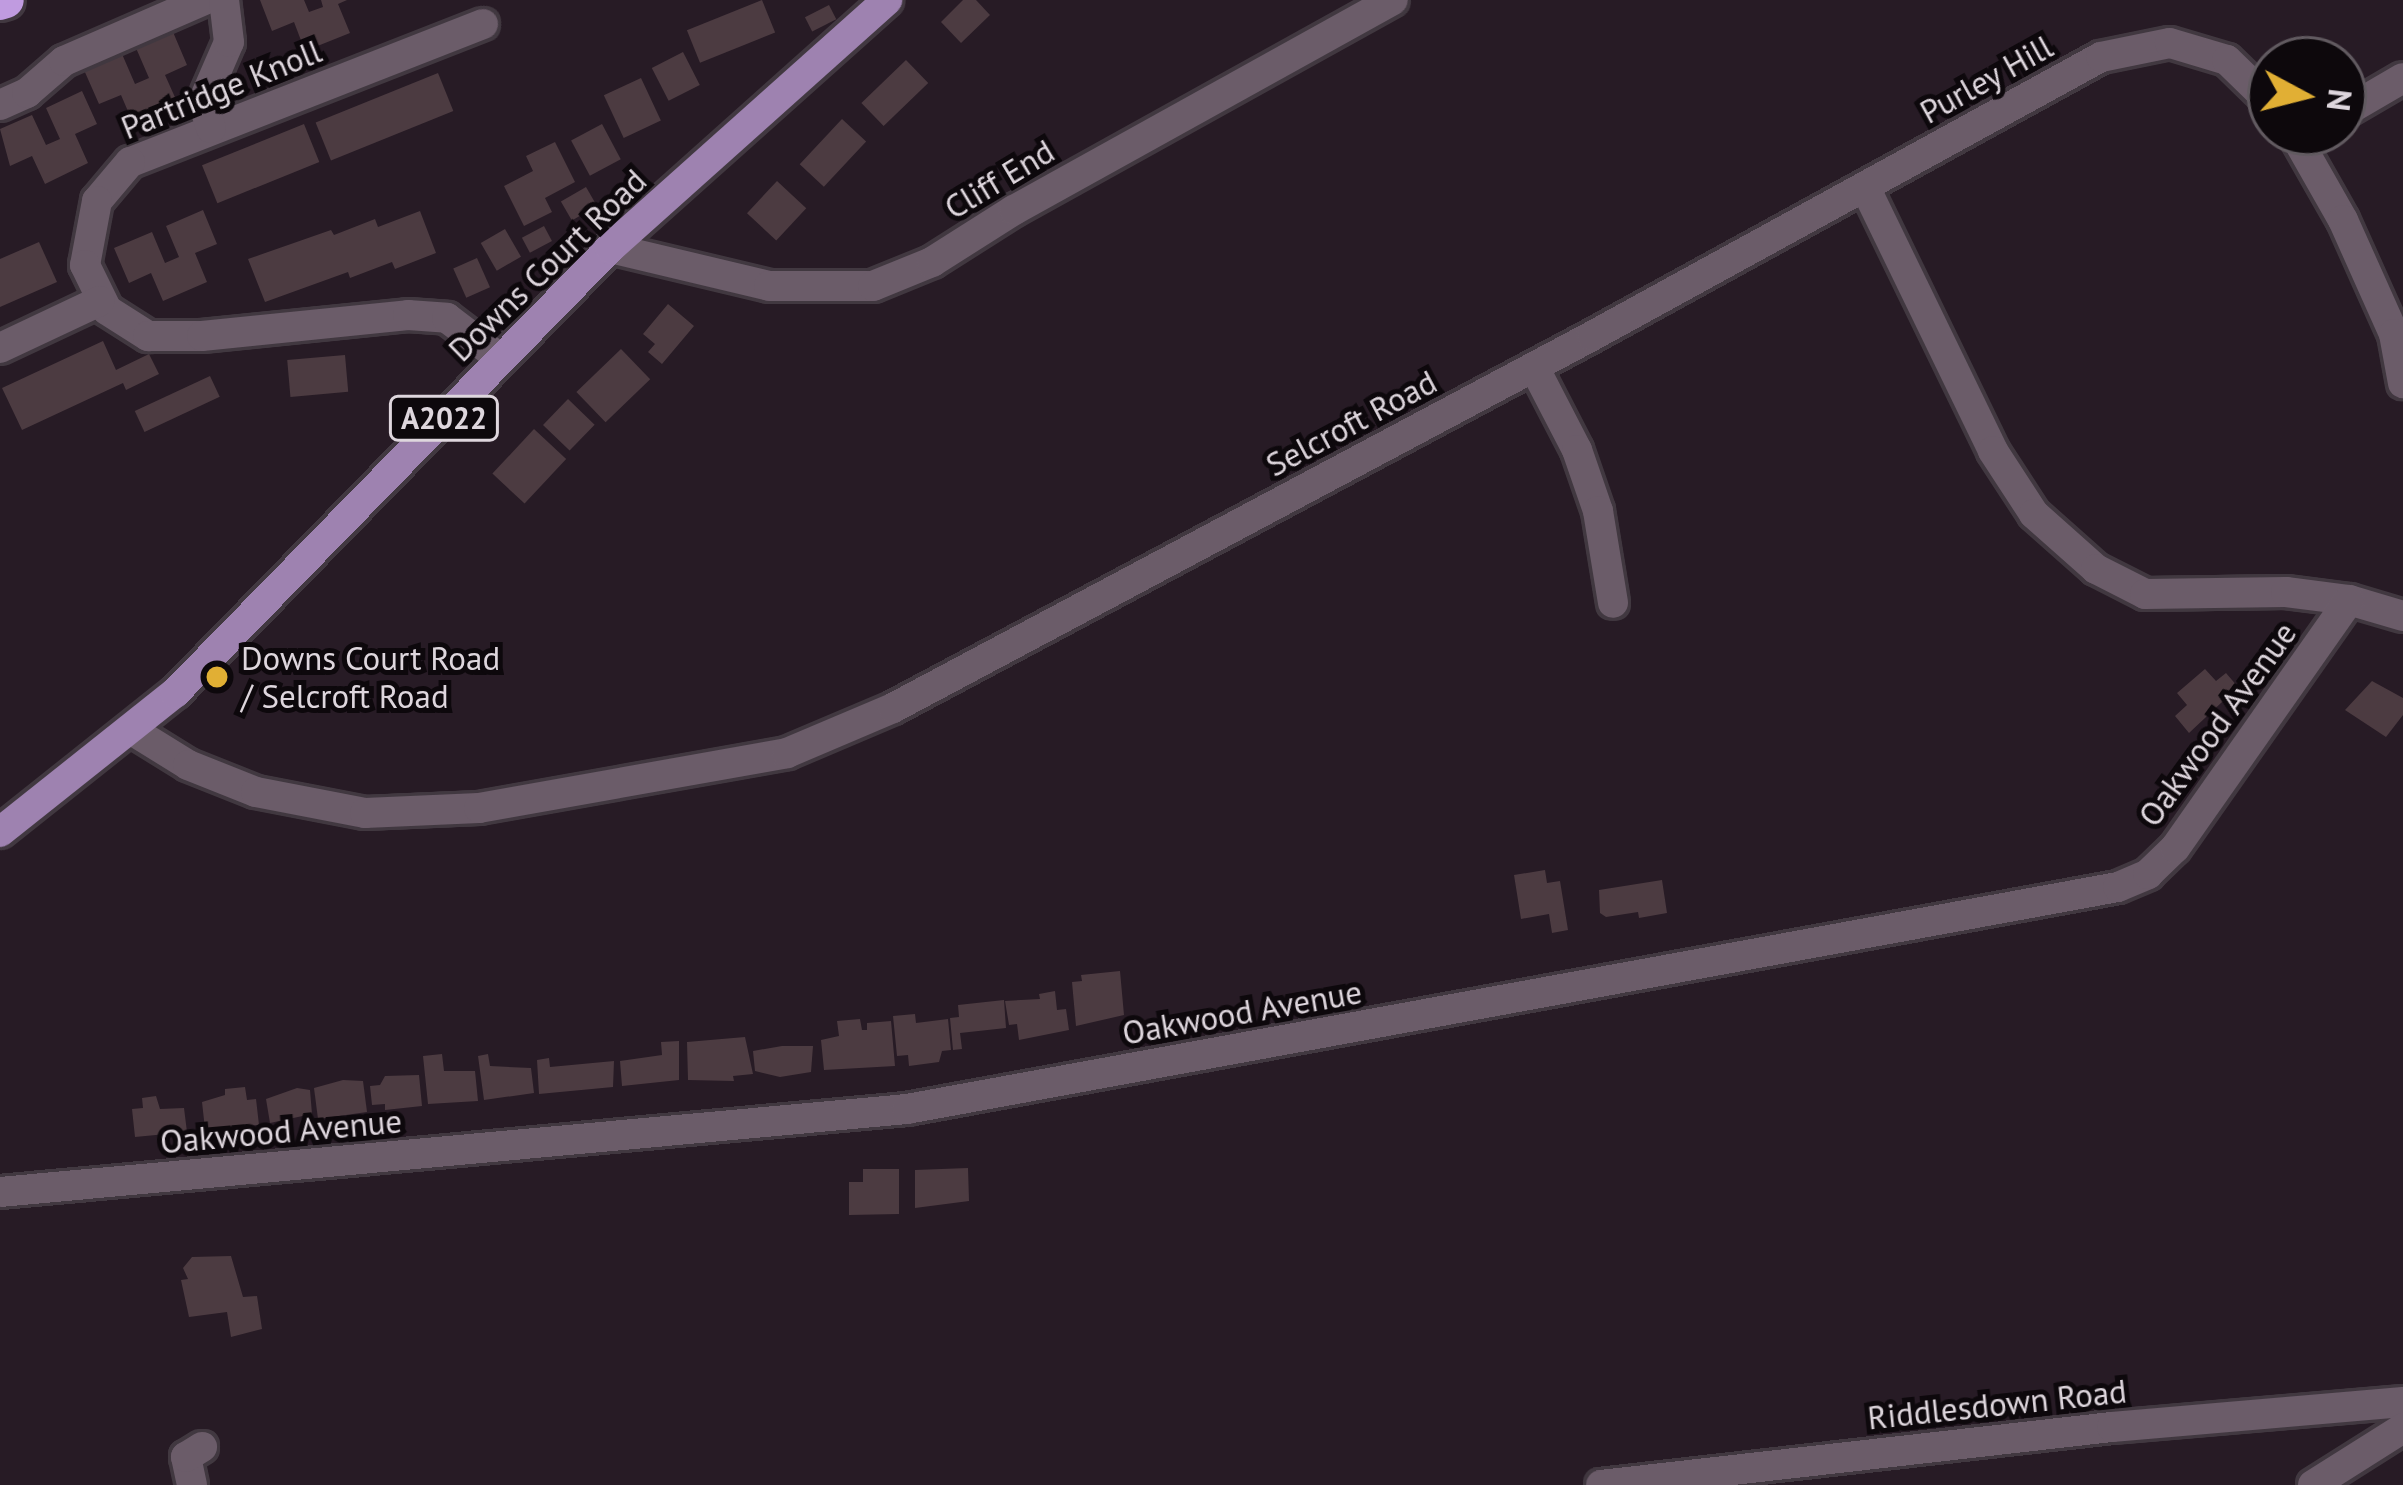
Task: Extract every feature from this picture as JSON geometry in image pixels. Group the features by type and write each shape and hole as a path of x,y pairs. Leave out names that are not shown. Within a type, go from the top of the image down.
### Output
{"main road":[{"name":"Downs Court Road","path":"0,832 130,729 219,650 610,248 887,0"}],"street":[{"path":"0,105 27,93 64,61 204,0"},
{"path":"211,128 203,102 229,42 224,0"},
{"name":"Cliff End","path":"610,248 769,286 873,286 932,262 1013,210 1394,0"},
{"name":"Partridge Knoll","path":"100,301 88,279 85,248 104,187 130,162 482,24"},
{"name":"Purley Hill","path":"1864,187 2101,57 2170,43 2227,60 2247,80"},
{"path":"2367,99 2403,78"},
{"path":"2311,156 2394,334 2403,382"},
{"path":"1864,187 1993,452 2035,514 2096,569 2145,593 2285,592 2349,600 2403,616"},
{"name":"Selcroft Road","path":"130,729 188,765 256,792 365,813 479,808 787,753 893,708 1864,187"},
{"path":"0,348 100,301 132,331 165,337 408,314 447,318 501,358"},
{"path":"1534,367 1576,450 1598,511 1613,604"},
{"name":"Oakwood Avenue","path":"0,1192 907,1109 2117,887 2148,874 2175,848 2349,600"},
{"name":"Riddlesdown Road","path":"1600,1485 1745,1476 2112,1427 2403,1402"},
{"path":"2313,1485 2403,1427"}],"building":[{"path":"260,0 304,0 309,12 323,7 321,0 347,0 338,4 350,33 305,51 294,22 272,31"},
{"path":"762,0 775,32 700,63 687,30"},
{"path":"963,0 976,0 990,15 961,43 941,22"},
{"path":"829,5 836,19 812,32 805,17"},
{"path":"173,32 187,65 165,75 178,104 133,123 121,95 99,104 84,70 122,54 135,84 149,78 136,48"},
{"path":"683,52 700,85 669,101 652,68"},
{"path":"906,60 928,83 884,126 861,103"},
{"path":"438,73 453,111 331,160 316,122"},
{"path":"641,78 661,121 624,138 604,95"},
{"path":"82,91 97,124 75,134 88,163 45,184 32,156 10,166 0,129 32,115 46,145 60,139 46,108"},
{"path":"842,119 866,142 824,187 800,164"},
{"path":"304,124 319,162 217,203 202,165"},
{"path":"602,124 621,159 590,176 571,140"},
{"path":"555,142 575,182 545,198 552,212 524,226 504,186 533,171 526,156"},
{"path":"777,181 806,208 776,240 747,213"},
{"path":"586,187 597,206 572,221 561,202"},
{"path":"203,210 217,244 195,253 207,282 163,301 151,273 129,283 114,248 152,232 165,263 179,257 166,226"},
{"path":"420,211 436,253 395,269 392,262 350,278 348,272 265,302 248,259 331,230 334,235 375,219 378,227"},
{"path":"544,226 552,241 530,253 522,238"},
{"path":"505,229 521,257 497,271 481,243"},
{"path":"39,242 57,282 0,307 0,259"},
{"path":"477,258 490,287 466,298 453,269"},
{"path":"668,304 694,326 662,364 648,352 655,344 643,334"},
{"path":"103,341 116,370 149,354 159,374 126,390 123,383 22,430 2,388"},
{"path":"621,349 650,379 606,422 576,392"},
{"path":"345,355 348,392 290,397 287,360"},
{"path":"210,376 220,397 144,432 135,411"},
{"path":"568,399 595,425 570,451 543,425"},
{"path":"534,429 566,459 525,504 492,474"},
{"path":"2205,669 2216,681 2226,673 2238,687 2189,733 2175,716 2187,705 2177,693"},
{"path":"2372,681 2403,698 2403,715 2386,737 2345,710"},
{"path":"1545,870 1547,883 1560,881 1568,930 1552,933 1549,914 1521,919 1514,875"},
{"path":"1662,880 1667,913 1639,918 1638,912 1606,917 1600,913 1599,890"},
{"path":"1120,971 1124,1015 1076,1026 1072,982 1082,981 1081,975"},
{"path":"1055,991 1057,1010 1066,1009 1069,1030 1019,1040 1017,1024 1009,1025 1005,1001 1040,999 1039,994"},
{"path":"1004,1000 1006,1028 960,1033 962,1049 953,1050 950,1018 959,1017 958,1005"},
{"path":"915,1014 916,1023 948,1019 951,1050 942,1051 939,1062 909,1066 908,1055 897,1056 893,1016"},
{"path":"860,1019 862,1030 867,1030 867,1023 891,1021 895,1066 824,1070 821,1040 839,1036 837,1021"},
{"path":"745,1037 753,1074 733,1076 734,1081 688,1080 687,1042"},
{"path":"679,1041 679,1080 622,1086 620,1061 662,1055 661,1042"},
{"path":"813,1046 811,1072 780,1077 755,1071 753,1051"},
{"path":"442,1054 444,1071 475,1071 478,1101 428,1104 423,1056"},
{"path":"488,1054 490,1066 531,1068 534,1093 484,1100 478,1056"},
{"path":"549,1058 550,1067 614,1061 613,1087 539,1094 537,1060"},
{"path":"419,1075 422,1106 385,1110 385,1104 372,1105 370,1086 380,1085 385,1076"},
{"path":"343,1080 363,1081 367,1112 318,1119 314,1088"},
{"path":"245,1087 247,1100 256,1099 259,1125 205,1129 202,1102 225,1095 225,1089"},
{"path":"297,1088 310,1090 312,1114 270,1123 266,1099"},
{"path":"156,1096 160,1109 184,1108 187,1132 135,1137 132,1109 143,1108 142,1098"},
{"path":"968,1168 969,1201 915,1208 915,1170"},
{"path":"863,1169 899,1169 899,1214 849,1215 849,1182 863,1182"},
{"path":"231,1256 243,1297 257,1296 262,1329 231,1337 227,1312 189,1317 181,1280 188,1279 183,1268 192,1257"}],"place":[{"name":"Downs Court Road / Selcroft Road","path":"217,677"}]}
